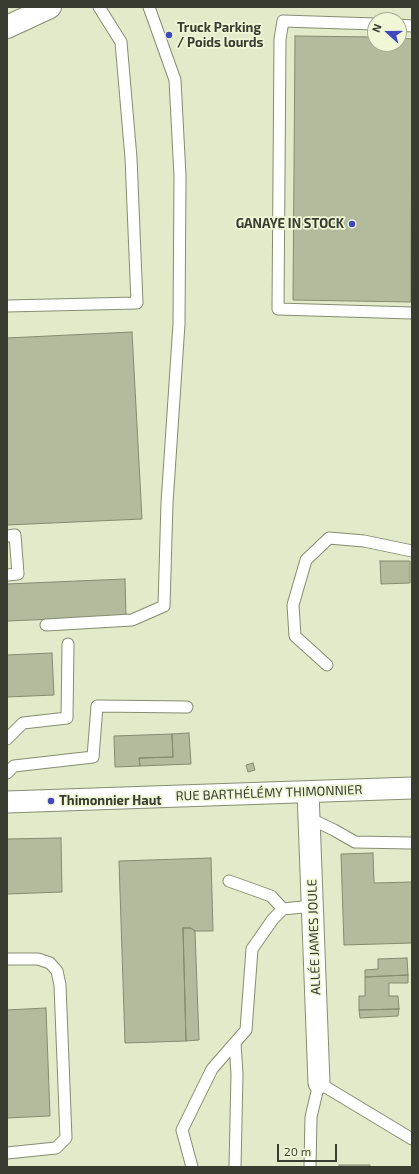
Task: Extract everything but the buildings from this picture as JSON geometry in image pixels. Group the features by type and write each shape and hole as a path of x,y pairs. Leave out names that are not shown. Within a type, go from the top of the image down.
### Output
{"street":[{"path":"7,27 50,7"},
{"name":"RUE BARTHÉLÉMY THIMONNIER","path":"7,802 412,788"},
{"name":"ALLÉE JAMES JOULE","path":"308,792 319,1083"}],"lane":[{"path":"7,306 137,302 131,158 121,42 99,7"},
{"path":"46,625 132,620 164,606 167,504 179,324 180,176 176,80 149,7"},
{"path":"367,24 283,21 280,39 278,309 412,313"},
{"path":"7,536 15,536 18,574 7,575"},
{"path":"327,665 295,636 292,605 306,560 329,538 364,541 412,551"},
{"path":"7,739 23,723 67,718 68,644"},
{"path":"7,773 14,766 93,757 97,706 187,707"},
{"path":"309,818 355,842 412,844"},
{"path":"229,881 271,896 283,909"},
{"path":"192,1167 182,1130 212,1069 246,1030 252,949 272,919 283,909 313,906"},
{"path":"7,959 38,959 50,963 57,971 60,985 66,1138 56,1148 7,1153"},
{"path":"235,1043 237,1074 235,1167"},
{"path":"310,1167 311,1117 319,1083 412,1139"}],"place":[{"name":"Truck Parking / Poids lourds","path":"169,35"},
{"name":"GANAYE IN STOCK","path":"352,224"},
{"name":"Thimonnier Haut","path":"51,801"}]}
